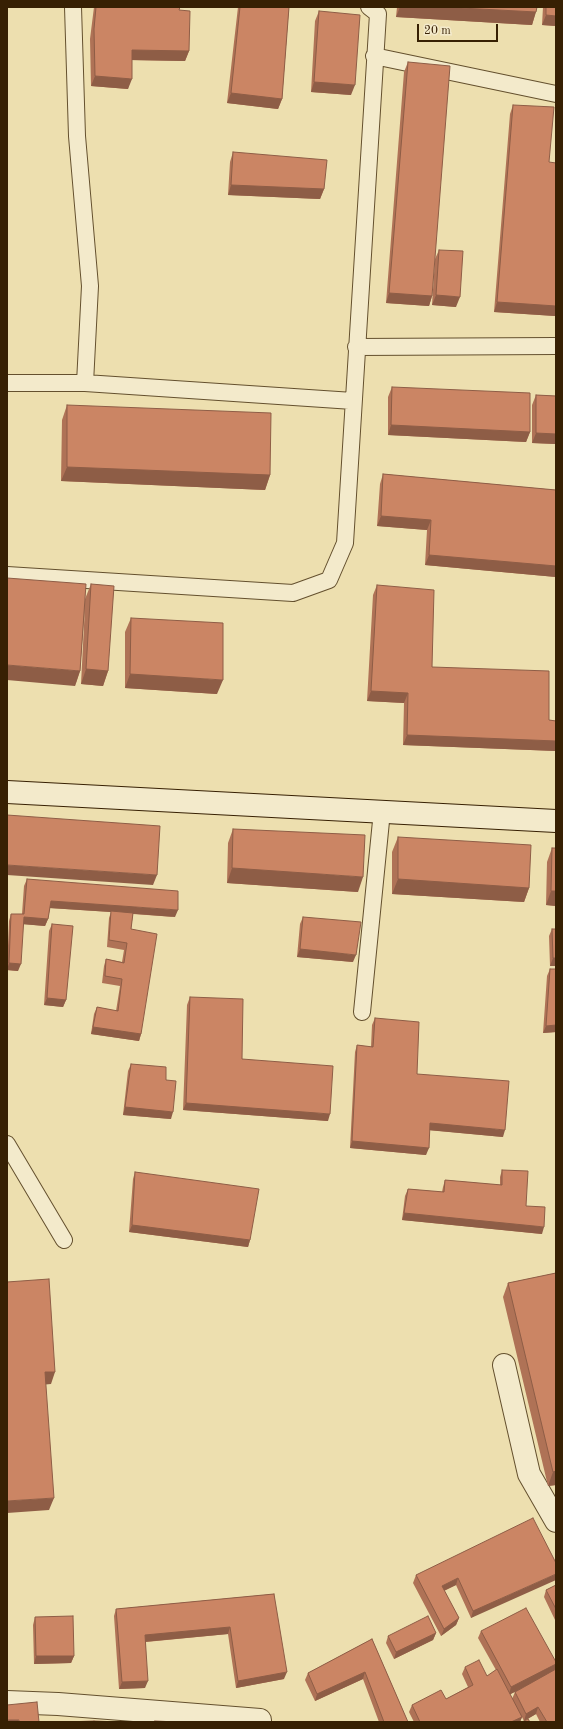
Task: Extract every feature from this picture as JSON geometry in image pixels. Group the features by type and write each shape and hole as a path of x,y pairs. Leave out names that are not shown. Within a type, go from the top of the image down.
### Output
{"street":[{"path":"7,792 556,821"},
{"path":"504,1365 529,1474 556,1521"},
{"path":"7,1702 58,1704 260,1720"}],"lane":[{"path":"73,7 77,136 90,286 85,383"},
{"path":"7,575 293,593 329,580 345,544 374,56 378,14 369,7"},
{"path":"374,56 556,94"},
{"path":"356,347 556,346"},
{"path":"7,383 85,383 353,401"},
{"path":"362,1012 382,811"},
{"path":"7,1144 64,1240"}],"building":[{"path":"96,7 180,7 179,10 190,11 189,51 132,50 132,79 95,76 94,29"},
{"path":"240,7 289,7 282,99 231,93"},
{"path":"442,7 537,7 536,12"},
{"path":"546,7 556,7 556,16 546,15"},
{"path":"319,11 360,15 355,85 314,82"},
{"path":"408,62 450,66 432,296 389,293"},
{"path":"513,105 554,107 549,162 556,163 556,306 497,302"},
{"path":"233,152 327,160 324,189 231,185"},
{"path":"439,250 463,251 460,297 436,295"},
{"path":"392,387 530,393 530,432 391,425"},
{"path":"536,395 556,396 556,434 536,433"},
{"path":"67,405 271,413 270,475 67,467"},
{"path":"383,474 556,490 556,566 429,555 431,520 381,516"},
{"path":"7,578 86,584 80,671 7,665"},
{"path":"91,584 114,586 108,671 86,669"},
{"path":"377,585 434,590 432,667 549,671 549,720 556,721 556,741 407,735 408,693 371,691"},
{"path":"131,618 223,623 223,680 130,674"},
{"path":"7,815 160,826 157,875 7,865"},
{"path":"233,829 365,835 363,877 232,868"},
{"path":"398,837 531,845 529,888 398,879"},
{"path":"552,848 556,848 556,891 551,891"},
{"path":"27,879 178,891 178,910 51,901 48,919 24,917 21,964 9,963 11,914 24,914"},
{"path":"111,911 133,913 131,929 157,934 141,1034 93,1027 97,1007 118,1011 122,979 105,976 106,959 124,963 127,943 109,940"},
{"path":"303,917 361,922 356,955 300,949"},
{"path":"52,924 73,926 66,1000 47,998"},
{"path":"552,929 556,929 556,958 553,958"},
{"path":"550,969 556,969 556,1025 546,1026"},
{"path":"190,997 243,999 242,1059 333,1066 330,1114 186,1103"},
{"path":"375,1018 419,1022 417,1074 509,1081 505,1130 430,1123 429,1148 352,1141 357,1045 373,1047"},
{"path":"131,1064 166,1067 166,1080 176,1081 173,1112 125,1107"},
{"path":"502,1170 528,1171 526,1206 545,1207 544,1227 404,1213 408,1189 444,1192 445,1180 502,1185"},
{"path":"135,1172 259,1189 250,1240 132,1225"},
{"path":"556,1273 556,1471 553,1472 508,1283"},
{"path":"49,1279 55,1372 45,1372 54,1498 7,1501 7,1282"},
{"path":"533,1518 556,1563 556,1574 473,1611 458,1578 442,1586 459,1618 444,1629 416,1575"},
{"path":"556,1585 556,1609 546,1590"},
{"path":"274,1594 287,1672 238,1681 230,1627 145,1635 148,1681 122,1682 116,1609"},
{"path":"526,1608 556,1664 511,1687 481,1631"},
{"path":"73,1616 74,1656 36,1656 35,1617"},
{"path":"428,1616 436,1633 396,1652 388,1636"},
{"path":"372,1639 408,1722 384,1722 365,1672 317,1694 308,1673"},
{"path":"479,1660 487,1676 497,1669 522,1717 511,1722 420,1722 412,1705 441,1690 446,1699 473,1685 465,1667"},
{"path":"556,1669 556,1722 547,1722 538,1707 526,1714 515,1692"},
{"path":"37,1702 39,1722 19,1722 19,1720 7,1720 7,1705"},
{"path":"528,1719 530,1722 522,1722"},
{"path":"94,1721 119,1722 65,1722"},
{"path":"155,1721 177,1722 156,1722"}]}
